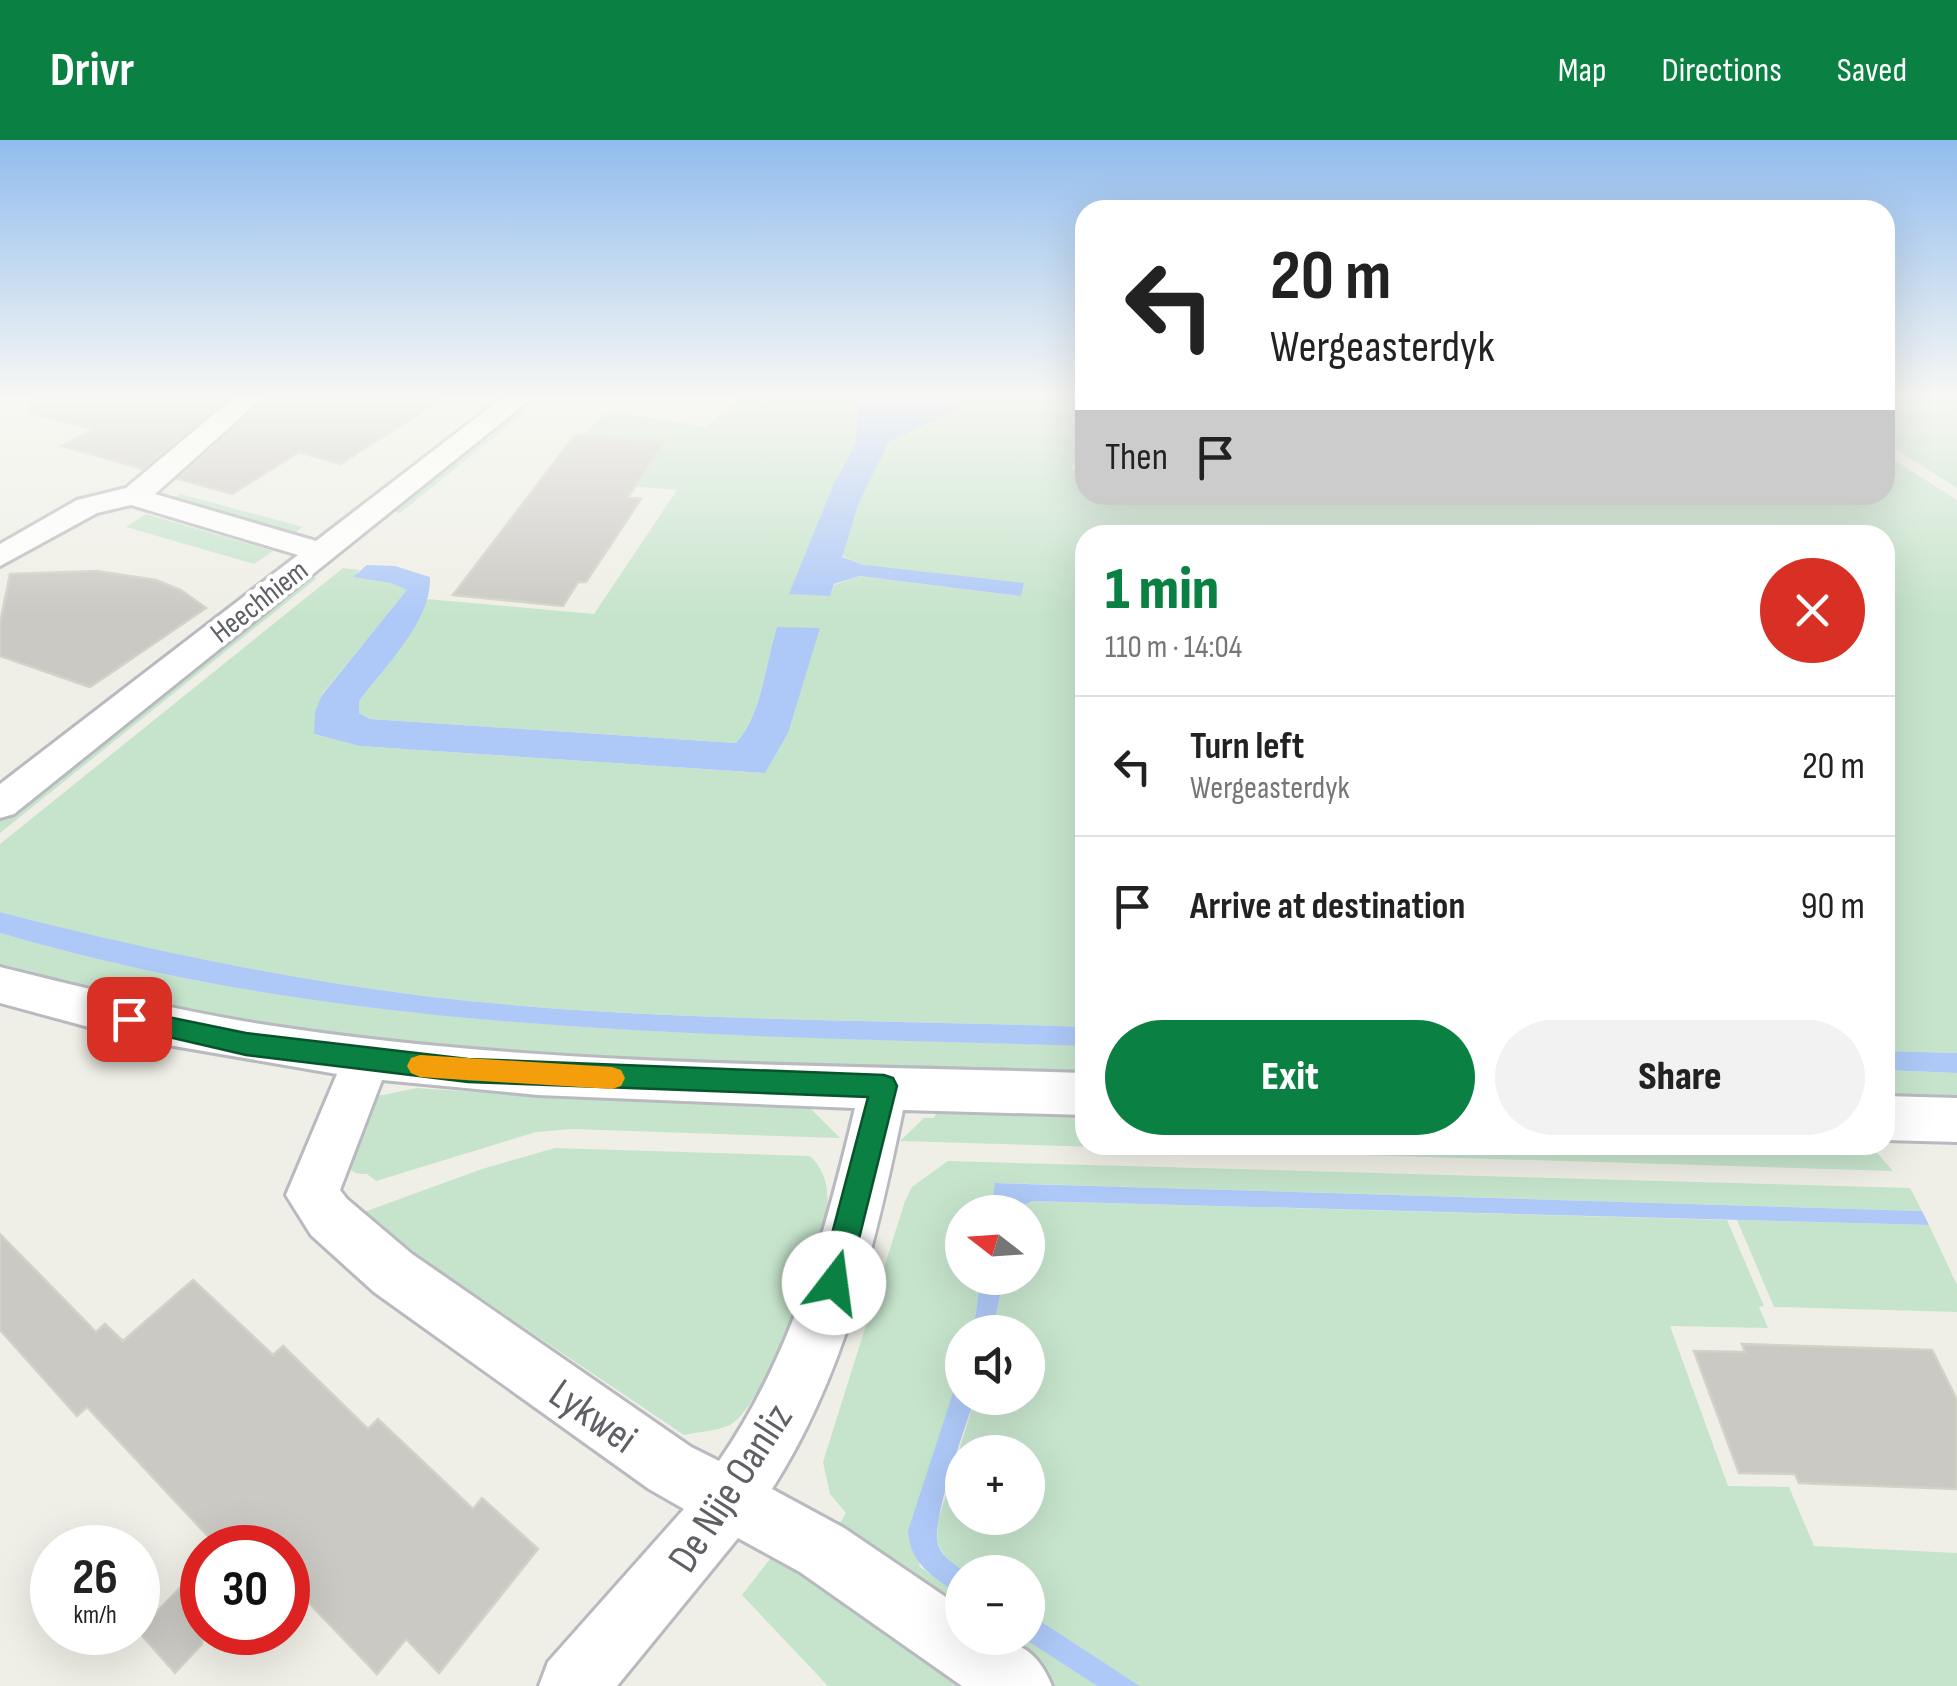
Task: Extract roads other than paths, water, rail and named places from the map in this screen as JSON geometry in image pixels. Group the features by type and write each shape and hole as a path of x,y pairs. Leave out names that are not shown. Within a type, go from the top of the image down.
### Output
{"street":[{"path":"0,557 87,506 136,495 165,470"},
{"name":"Heechhiem","path":"0,804 426,470"},
{"path":"136,495 147,502 321,552"},
{"path":"0,985 104,1014 246,1044 366,1060 570,1077 1075,1094"},
{"name":"Lykwei","path":"366,1060 312,1195 329,1217 409,1285 670,1468 822,1550 1019,1686"},
{"name":"De Nije Oanliz","path":"572,1686 668,1580 776,1428 834,1283 884,1086"},
{"path":"1895,1118 1957,1120"}],"water":[{"path":"841,470 875,470 859,503 842,557 864,565 1024,583 1021,596 860,576 834,584 830,596 789,594"},
{"path":"367,565 395,566 430,577 429,594 415,627 359,701 359,713 370,719 736,743 757,704 777,627 820,628 788,733 765,773 359,746 314,734 315,712 322,695 407,590 391,583 353,577"},
{"path":"0,912 215,962 432,997 676,1015 1075,1027 1075,1046 675,1032 402,1011 267,993 133,967 0,933"},
{"path":"1895,1051 1957,1053 1957,1073 1895,1070"},
{"path":"995,1183 1922,1211 1929,1225 1045,1201 1045,1195 993,1195"},
{"path":"978,1295 1000,1295 996,1315 976,1315"},
{"path":"946,1415 969,1415 963,1435 945,1435 945,1493 937,1533 945,1556 945,1585 919,1562 908,1531"},
{"path":"1045,1624 1140,1686 1097,1686 1045,1652"}]}
